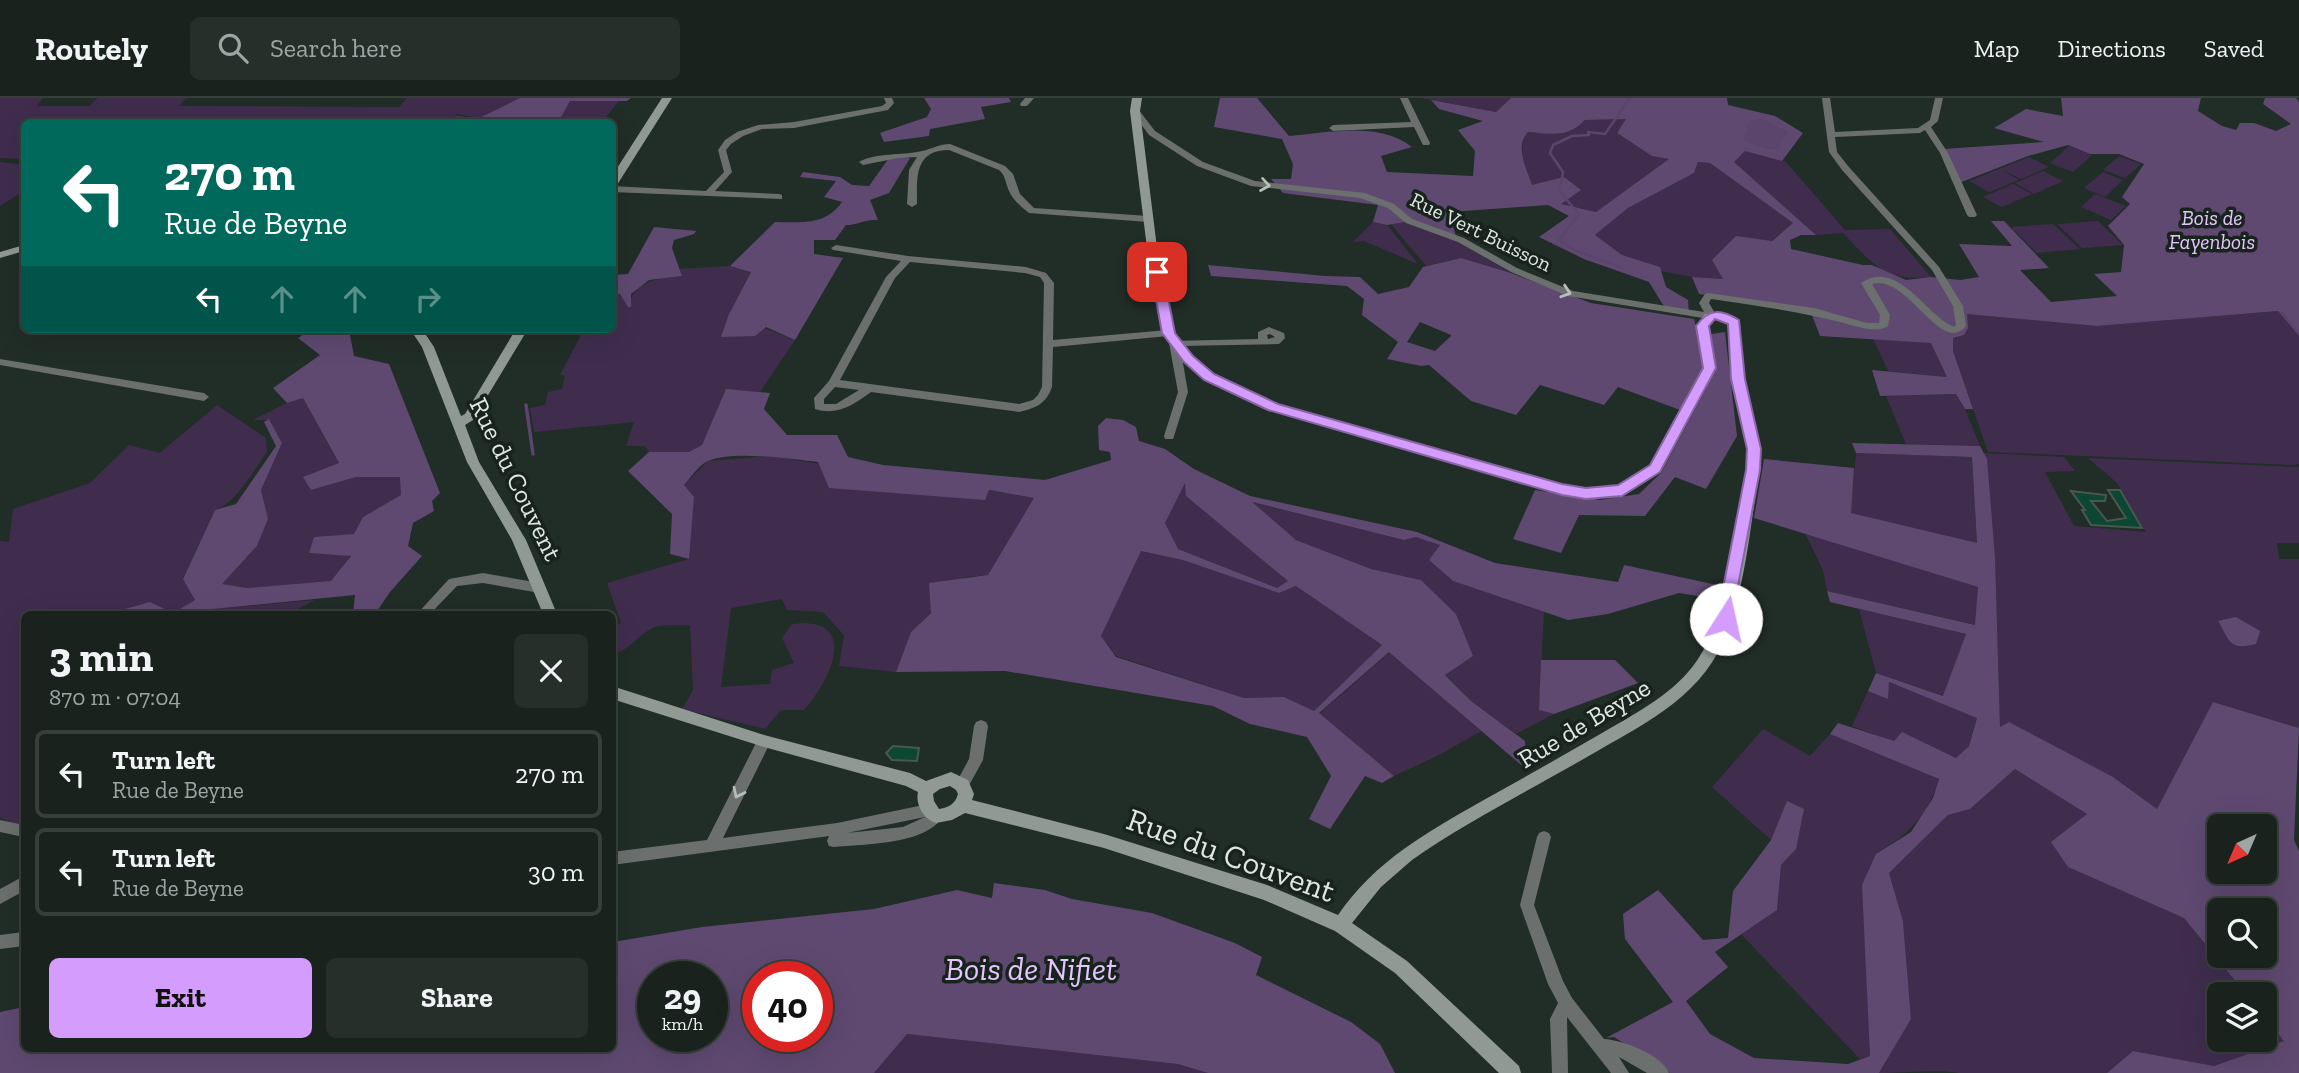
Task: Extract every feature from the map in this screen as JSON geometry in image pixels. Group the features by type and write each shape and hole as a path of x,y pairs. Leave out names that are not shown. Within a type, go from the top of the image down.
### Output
{"street":[{"path":"616,181 667,98"},
{"path":"709,194 728,172 722,150 740,134 761,127 794,125 885,108 890,103 888,98"},
{"path":"1404,98 1426,143"},
{"path":"1171,338 1209,377 1273,407 1562,489 1586,494 1622,490 1655,469 1709,368 1702,326 1710,316 1704,303 1708,296 1814,311 1867,326 1883,326 1885,315 1866,283 1878,278 1888,281 1920,302 1945,329 1958,330 1961,326 1958,306 1936,270 1833,152 1826,98"},
{"path":"1831,135 1927,127 1934,121 1939,98"},
{"path":"1136,105 1147,219 1183,392 1169,436"},
{"name":"Rue Vert Buisson","path":"1136,105 1152,132 1200,164 1254,184 1363,195 1379,200 1409,221 1461,240 1514,270 1571,294 1710,316"},
{"path":"1333,128 1418,124"},
{"path":"1927,127 1944,153 1972,215"},
{"path":"863,162 898,155 923,154 941,147 950,147 1002,168 1009,174 1010,186 1021,202 1032,211 1147,219"},
{"path":"912,204 913,170 923,154"},
{"path":"616,187 779,197"},
{"path":"833,383 1019,408 1043,398 1047,387 1049,344 1049,283 1043,275 1026,270 908,259 836,248"},
{"path":"0,254 21,249"},
{"path":"869,388 838,408 828,410 819,406 819,398 833,383 891,277 908,259"},
{"name":"Rue de Beyne","path":"1340,925 1367,888 1388,868 1431,839 1639,719 1670,698 1704,664 1726,619 1753,470 1754,449 1738,379 1734,323 1722,316 1710,316"},
{"name":"Rue du Couvent","path":"419,333 428,347 473,462 519,540 550,611"},
{"path":"457,424 469,417 520,333"},
{"path":"1049,344 1171,338 1263,342"},
{"path":"0,362 205,397"},
{"path":"426,611 453,582 483,578 540,587"},
{"path":"616,694 764,741 910,780 927,789"},
{"path":"962,785 976,760 981,726"},
{"path":"712,845 764,741"},
{"path":"616,858 837,829 932,813 949,815 963,805 967,794 962,785 951,779 937,781 927,789 924,797 932,813"},
{"name":"Rue du Couvent","path":"963,805 1104,841 1242,885 1340,925 1401,967 1512,1073"},
{"path":"834,841 900,834 922,827 932,813"},
{"path":"0,827 21,830"},
{"path":"1544,837 1527,905 1556,984 1566,1003 1621,1073"},
{"path":"0,897 21,885"},
{"path":"0,942 21,939"},
{"path":"1560,1073 1558,1019 1566,1003"},
{"path":"1602,1047 1614,1046 1630,1053 1661,1073"}],"shaded area":[{"path":"0,98 43,98 37,106 89,106 98,98 186,98 179,106 399,107 407,98 520,98 479,118 455,116 466,119 21,119 21,159 0,158"},
{"path":"1421,98 1511,98 1496,112"},
{"path":"570,100 619,101 604,119 560,119"},
{"path":"1760,118 1788,132 1778,149 1768,149 1743,141 1749,122"},
{"path":"1627,119 1617,133 1652,156 1670,159 1596,212 1559,204 1532,185 1522,156 1523,136 1528,132 1559,134 1572,130 1585,120"},
{"path":"2069,146 2092,155 2073,172 2050,163"},
{"path":"1745,151 1786,162 1845,230 1890,229 1931,277 1902,277 1881,268 1843,233 1816,235 1734,162"},
{"path":"2119,156 2141,164 2125,178 2103,170"},
{"path":"2029,157 2049,167 2021,179 2002,170 2019,180 1989,192 1969,181"},
{"path":"0,162 21,165 21,193 0,206"},
{"path":"1698,162 1710,163 1793,223 1724,279 1661,271 1660,267 1622,255 1595,235 1628,208 1694,173"},
{"path":"2043,171 2063,181 2034,194 2015,183"},
{"path":"2103,172 2123,180 2105,197 2084,188"},
{"path":"2013,184 2032,194 2002,207 1983,197"},
{"path":"2095,194 2126,206 2111,220 2081,207"},
{"path":"2098,221 2123,245 2082,248 2057,224"},
{"path":"1373,222 1387,225 1418,264 1364,241 1353,242"},
{"path":"1405,222 1457,241 1511,273 1461,258 1426,266 1391,224"},
{"path":"2053,224 2080,249 2037,253 2011,227"},
{"path":"730,266 751,271 729,314 795,340 760,392 726,390 702,445 689,452 649,452 644,446 626,446 634,422 534,432 530,408 545,405 548,392 562,389 565,376 560,375 582,333 616,333 616,294 620,294 628,307 631,298 642,286 648,282 681,276 679,269"},
{"path":"2278,311 2299,335 2299,464 2294,465 1988,452 1953,351 1953,338 1964,335 1967,314 2097,326"},
{"path":"1873,339 1931,342 1947,377 1888,371"},
{"path":"1956,394 1980,446 1906,444 1886,396"},
{"path":"303,398 339,464 304,477 311,490 356,477 401,477 401,495 363,517 354,534 314,538 309,553 351,555 331,582 247,588 221,584 257,546 268,519 261,490 282,443 270,420 253,420"},
{"path":"217,405 266,438 267,452 230,501 215,510 183,578 195,600 176,611 21,611 21,827 0,818 0,541 9,542 13,509 90,483 129,445 160,453"},
{"path":"1856,453 1972,457 1977,544 1850,513"},
{"path":"1984,453 2064,457 2075,471 2045,472 2074,526 2146,532 2117,483 2088,458 2299,467 2299,543 2277,543 2279,559 2299,559 2299,728 2213,702 2157,809 2113,777 2000,727 1995,557"},
{"path":"771,456 1035,498 988,575 966,577 911,632 896,672 839,666 844,635 823,612 787,610 782,599 731,608 721,687 770,684 772,670 794,663 782,638 792,624 813,624 827,630 833,640 834,653 830,667 814,697 804,710 781,710 765,729 682,709 693,690 690,625 655,627 616,653 616,626 621,623 607,583 689,559 684,485 708,461"},
{"path":"1186,481 1186,496 1289,581 1277,588 1178,549 1165,523"},
{"path":"1250,502 1404,540 1416,537 1441,545 1429,560 1453,581 1544,612 1539,710 1554,714 1516,734 1471,701 1445,674 1472,656 1456,614 1421,580 1371,569 1296,540"},
{"path":"1805,533 1978,587 1976,625 1827,591 1823,570"},
{"path":"1140,551 1183,559 1279,593 1296,586 1382,645 1314,711 1284,697 1244,698 1116,656 1101,636"},
{"path":"315,600 294,611 200,611"},
{"path":"1859,609 1966,634 1944,696 1876,673"},
{"path":"1390,652 1481,731 1394,776 1319,714"},
{"path":"1888,682 1977,717 1969,746 1956,758 1903,733 1894,742 1852,726 1868,691 1888,698"},
{"path":"1763,729 1810,756 1830,734 1939,779 1922,815 1898,839 1876,854 1869,1013 1870,1056 1860,1059 1741,934 1777,910 1781,865 1796,849 1787,802 1771,840 1712,787"},
{"path":"2015,769 2087,814 2068,867 2184,918 2207,946 2207,968 2225,968 2236,982 2207,982 2207,1052 2254,1052 2214,1066 2133,1051 2107,1073 1879,1073 1911,1019 1903,921 1889,873 1948,815 1970,809"},
{"path":"2277,1031 2285,1041 2277,1044"},
{"path":"907,1034 1178,1064 1208,1073 874,1073"}],"green space":[{"path":"520,98 631,98 627,101 570,101 560,119 466,119 454,116 479,118"},
{"path":"924,98 1009,98 1011,102 981,107 985,119 930,129 929,136 884,142 880,133 927,117 931,109"},
{"name":"Bois de Fayenbois","path":"1220,98 1257,98 1289,136 1369,131 1399,139 1412,147 1381,156 1387,172 1473,176 1475,151 1458,130 1483,121 1439,109 1431,100 1496,112 1511,98 1727,98 1728,105 1775,116 1803,133 1782,161 1745,151 1734,162 1816,235 1801,235 1790,240 1791,249 1872,265 1906,280 1931,277 1960,280 1979,277 1959,244 2012,246 1991,221 2004,221 2049,268 2020,270 2051,302 2117,296 2094,274 2121,272 2124,245 2108,226 2130,204 2122,197 2144,164 2119,154 2090,154 2068,145 2028,156 1959,183 1944,149 2044,142 1994,128 2026,109 2063,116 2061,98 2201,98 2198,111 2222,126 2236,130 2240,123 2254,123 2276,131 2291,124 2263,104 2265,98 2296,98 2299,102 2299,335 2278,311 2097,326 1967,314 1968,328 1964,335 1953,338 1953,351 1973,409 1965,409 1956,394 1880,396 1872,370 1947,377 1931,343 1820,336 1810,310 1699,294 1692,277 1723,279 1712,260 1736,236 1772,241 1793,223 1710,163 1698,162 1694,173 1628,208 1595,235 1622,255 1660,267 1666,287 1688,300 1689,313 1665,308 1649,282 1584,259 1539,237 1569,216 1548,205 1450,212 1457,241 1405,222 1387,225 1373,222 1378,205 1283,193 1271,179 1291,179 1293,164 1282,139 1214,127","holes":["1626,119 1617,133 1652,156 1669,159 1596,212 1561,204 1581,190 1564,177 1532,185 1522,151 1522,144 1528,132 1559,134 1572,130 1585,120"]},
{"path":"889,158 910,158 889,193 870,200 878,220 846,225 835,240 814,240 814,254 843,258 795,340 766,327 755,336 721,337 729,314 751,272 730,266 775,222 820,219 842,202 824,197 836,181 800,177 803,172 840,177 852,185 869,186"},
{"path":"654,227 696,231 674,240 672,248 682,276 649,280 631,294 631,307 628,307 620,294 616,294 616,275 628,274"},
{"path":"1461,258 1511,273 1591,303 1694,319 1706,366 1683,411 1618,387 1604,405 1540,385 1516,415 1471,401 1429,365 1421,366 1387,359 1398,342 1362,315 1364,299 1347,286 1211,276 1208,265 1360,277 1378,294 1409,287 1423,267","holes":["1420,322 1451,335 1435,351 1407,342"]},
{"path":"1725,332 1737,436 1706,489 1675,477 1645,516 1579,515 1561,553 1513,539 1535,490 1600,500 1639,494 1661,473 1706,389 1714,365 1711,334"},
{"path":"306,333 353,333 350,335 354,356 389,364 440,493 432,501 434,511 413,523 408,546 422,556 377,611 353,611 355,595 176,611 195,600 183,579 215,510 236,504 276,446 264,422 269,419 282,443 261,490 268,519 257,546 222,584 247,588 331,581 351,556 309,553 314,537 354,534 363,517 401,495 400,477 356,477 311,490 303,477 339,463 303,398 287,403 273,388 320,355 298,338"},
{"path":"726,389 770,393 764,409 787,435 837,435 848,457 883,465 1045,480 1111,460 1110,452 1099,450 1098,426 1106,418 1123,420 1136,427 1139,441 1165,449 1194,469 1250,496 1417,532 1495,563 1618,582 1624,565 1722,586 1717,599 1679,593 1608,614 1568,620 1453,581 1429,560 1440,545 1416,537 1404,540 1252,502 1296,540 1371,569 1421,580 1456,614 1473,656 1445,675 1471,701 1525,741 1527,770 1389,652 1319,713 1394,776 1382,783 1365,776 1330,829 1309,819 1331,776 1307,737 1250,724 1213,706 1005,671 896,672 911,632 931,613 929,583 988,575 1034,498 989,490 985,500 829,488 818,462 762,456 718,458 701,465 684,485 694,497 689,559 670,554 672,514 628,471 649,452 689,452 702,445","holes":["1185,483 1186,496 1288,581 1277,588 1178,549 1165,523","1141,551 1183,560 1279,593 1296,586 1382,645 1314,711 1284,697 1244,698 1116,657 1101,636"]},
{"path":"1852,443 1980,446 1987,459 1995,557 2000,727 2009,722 2113,777 2157,809 2213,702 2299,728 2294,840 2299,851 2299,1073 2107,1073 2133,1051 2214,1066 2253,1052 2277,1052 2277,1044 2284,1041 2277,1032 2277,982 2236,982 2225,968 2277,968 2277,898 2207,898 2207,946 2184,918 2068,867 2051,842 2087,814 2015,769 1970,809 1948,815 1889,873 1903,921 1911,1019 1879,1073 1670,1073 1614,1037 1606,1038 1673,1002 1625,939 1623,914 1658,890 1703,940 1728,938 1733,891 1771,840 1787,801 1804,809 1796,849 1781,865 1777,910 1715,952 1728,967 1686,1001 1710,1034 1754,1058 1848,1064 1870,1056 1862,885 1876,854 1911,832 1933,798 1939,779 1830,734 1838,723 1894,741 1902,732 1956,758 1969,746 1977,718 1889,682 1888,699 1868,691 1876,673 1943,696 1966,634 1830,602 1827,591 1975,625 1978,587 1754,518 1764,459 1854,468 1851,513 1977,543 1972,457 1856,453"},
{"path":"150,602 169,611 125,609"},
{"path":"2236,617 2260,631 2256,644 2241,646 2229,640 2218,621"},
{"path":"1541,660 1615,660 1638,683 1554,714 1539,710"},
{"name":"Bois de Nifiet","path":"994,883 1045,890 1072,899 1152,913 1235,943 1262,957 1256,975 1351,1022 1380,1044 1395,1073 1208,1073 1178,1064 907,1034 874,1073 0,1073 0,1012 21,1008 21,1052 616,1052 616,941 702,927 874,909 957,890 992,898"}],"building":[{"path":"2108,490 2120,490 2142,528 2091,525 2082,510 2085,510 2071,491 2106,495 2105,501 2091,501 2107,521 2126,518"},
{"path":"893,746 919,748 917,761 892,760 886,753"}],"waterway":[{"path":"1623,268 1577,251 1559,240 1579,214 1560,192 1563,172 1550,153 1553,145 1572,136 1589,135 1588,132 1605,134 1630,98"},
{"path":"2282,313 2299,334"},
{"path":"526,405 533,454"}],"route":[{"path":"1157,272 1168,333 1188,359 1209,377 1273,407 1586,494 1622,490 1655,469 1709,368 1702,326 1711,315 1722,316 1734,323 1738,379 1754,449 1753,470 1726,619"}]}
